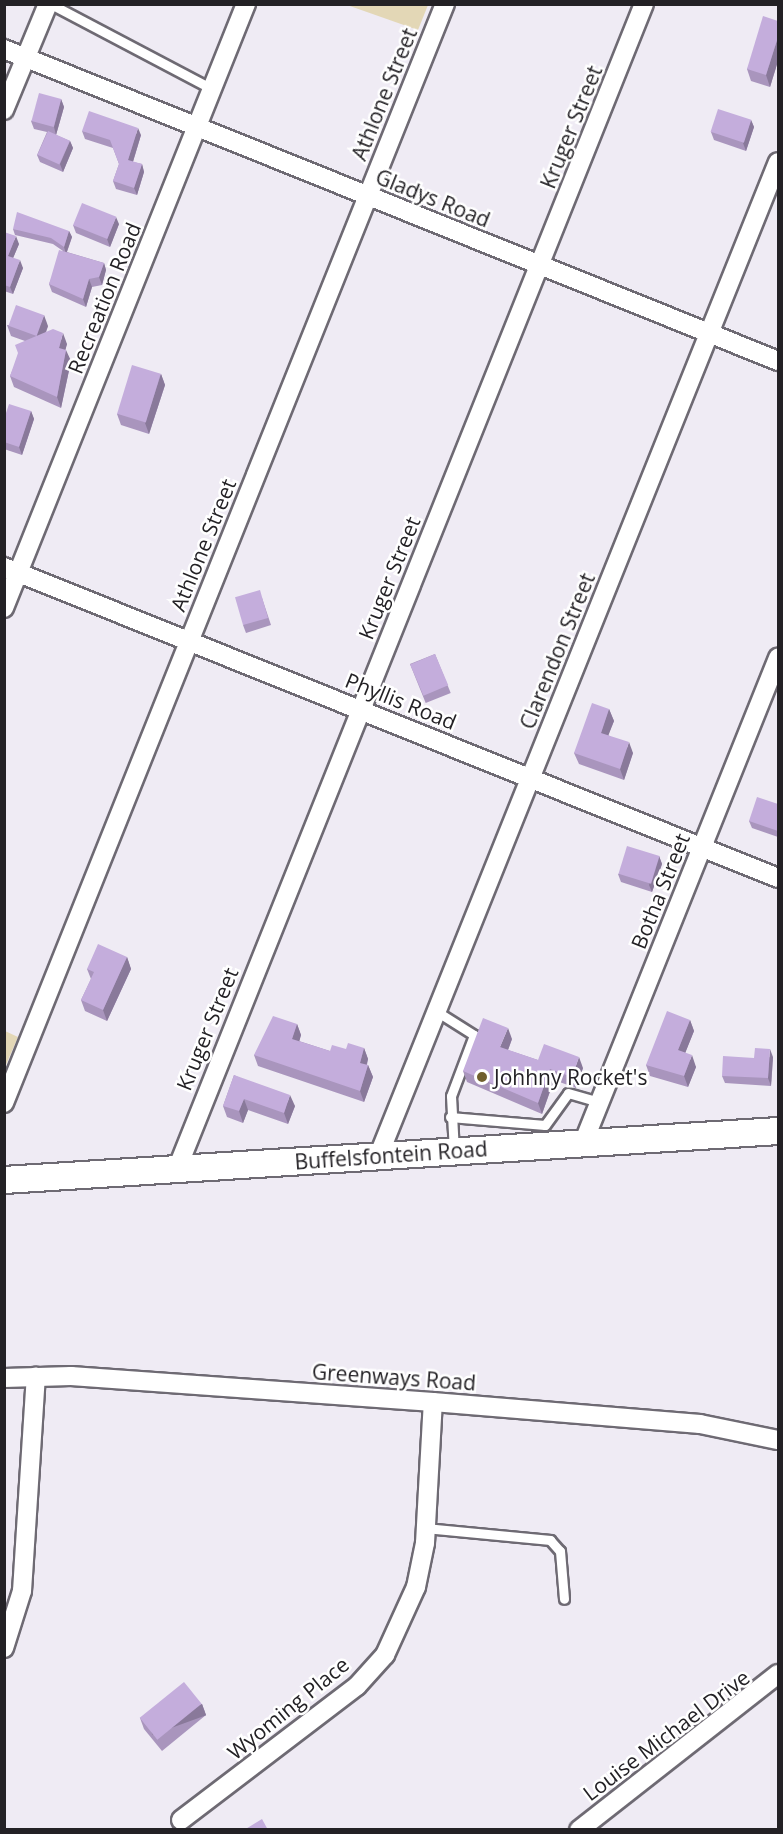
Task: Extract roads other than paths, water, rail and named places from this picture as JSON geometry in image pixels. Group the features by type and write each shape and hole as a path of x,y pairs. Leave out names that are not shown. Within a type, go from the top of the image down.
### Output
{"main road":[{"name":"Buffelsfontein Road","path":"4,1180 378,1157 584,1141 778,1131"}],"street":[{"path":"4,110 49,4"},
{"name":"Recreation Road","path":"4,608 12,570 246,4"},
{"name":"Athlone Street","path":"4,1103 445,4"},
{"name":"Kruger Street","path":"177,1169 644,4"},
{"name":"Gladys Road","path":"4,49 778,361"},
{"name":"Clarendon Street","path":"378,1157 778,162"},
{"name":"Phyllis Road","path":"12,570 189,639 778,878"},
{"name":"Botha Street","path":"584,1141 778,658"},
{"path":"4,1648 22,1591 36,1376"},
{"name":"Greenways Road","path":"4,1378 36,1376 433,1402 700,1424 778,1440"},
{"name":"Wyoming Place","path":"181,1820 357,1686 385,1655 416,1587 425,1528 433,1402"},
{"name":"Louise Michael Drive","path":"579,1830 778,1674"}],"lane":[{"path":"49,4 212,89"},
{"path":"436,1011 474,1035 451,1096 450,1117 454,1151"},
{"path":"450,1117 545,1125 568,1093 599,1102"},
{"path":"425,1528 550,1540 560,1551 564,1599"}],"place":[{"name":"Johhny Rocket's","path":"482,1077"}]}
